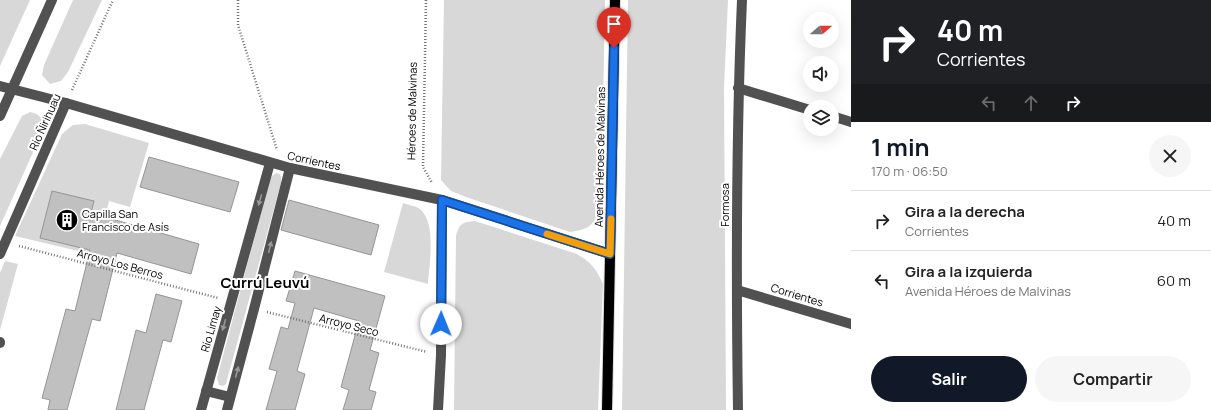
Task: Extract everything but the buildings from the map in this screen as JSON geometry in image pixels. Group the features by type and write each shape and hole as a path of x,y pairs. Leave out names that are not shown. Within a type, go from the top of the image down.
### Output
{"main road":[{"name":"Avenida Héroes de Malvinas","path":"607,410 615,0"}],"street":[{"path":"0,116 52,0"},
{"name":"Formosa","path":"738,410 738,88 742,0"},
{"name":"Corrientes","path":"0,86 66,103 270,163 442,200 610,254"},
{"path":"738,88 803,108"},
{"name":"Río Ñirihuau","path":"0,254 66,103"},
{"path":"839,118 851,122"},
{"name":"Río Limay","path":"201,410 270,163"},
{"path":"227,410 254,309 286,167"},
{"path":"438,410 441,355 442,200"},
{"name":"Corrientes","path":"737,290 851,324"},
{"path":"206,391 230,397"}],"path":[{"name":"Río Ñirihuau","path":"66,103 113,0"},
{"path":"238,0 238,26 286,167"},
{"name":"Héroes de Malvinas","path":"426,0 423,167 442,200"},
{"name":"Arroyo Los Berros","path":"5,242 231,302"},
{"name":"Arroyo Seco","path":"254,309 441,355"}],"shaded area":[{"path":"0,0 30,0 0,66"},
{"path":"73,0 102,0 68,72 61,81 50,84 42,75 44,65"},
{"path":"444,0 605,0 601,209 590,226 582,230 570,232 451,191 441,180"},
{"path":"628,0 728,0 724,88 726,410 622,410"},
{"path":"30,112 37,114 43,120 43,130 0,226 0,159 22,116"},
{"path":"85,124 149,143 130,207 109,201 95,255 15,236 62,134 73,125"},
{"path":"276,173 280,174 281,183 226,384 223,386 219,385 217,378 270,179"},
{"path":"403,203 420,209 429,224 431,245 428,284 384,272"},
{"path":"475,221 577,254 590,263 596,270 603,284 598,410 454,410 456,236 458,229 462,224"},
{"path":"5,261 18,264 0,330 0,273"}],"slow traffic":[{"path":"547,234 610,254 611,219"}],"place":[{"name":"Capilla San Francisco de Asís","path":"67,220"}],"district":[{"name":"Currú Leuvú","path":"265,283"}],"route":[{"path":"441,324 442,200 610,254 614,48"}]}
